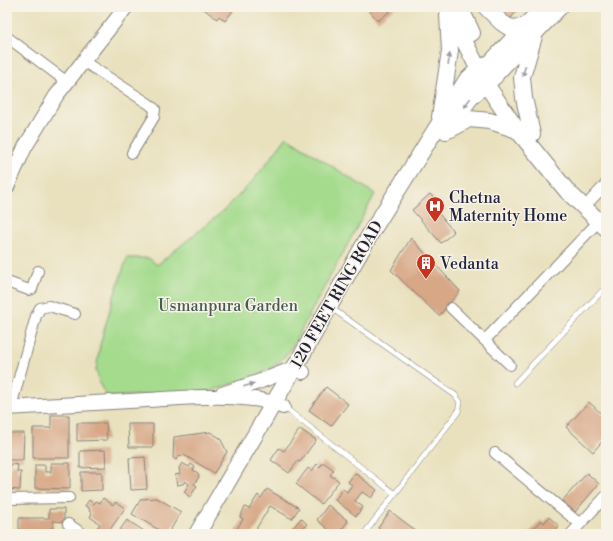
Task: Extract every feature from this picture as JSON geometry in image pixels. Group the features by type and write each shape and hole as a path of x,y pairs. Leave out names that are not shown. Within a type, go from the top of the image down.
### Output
{"main road":[{"path":"447,7 487,73 522,121 524,132 567,191 604,221"},
{"path":"447,7 450,51 442,128 469,119 490,121 524,132 591,200 604,221"},
{"path":"460,7 487,73"},
{"path":"486,7 501,22 510,28 529,30 522,77 524,98 524,132"},
{"name":"120 FEET RING ROAD","path":"298,370 338,312 442,128 466,81 487,73"},
{"name":"120 FEET RING ROAD","path":"197,534 278,405 372,231 442,128"},
{"name":"120 FEET RING ROAD","path":"208,534 249,467 278,405"}],"street":[{"path":"529,30 542,7"},
{"path":"487,73 529,30 560,7"},
{"path":"7,188 25,147 56,96 122,8"},
{"path":"7,37 67,82"},
{"path":"82,61 155,109 154,117 132,153"},
{"path":"591,200 606,184"},
{"path":"484,340 604,221"},
{"path":"7,282 29,290 32,289 38,271"},
{"path":"75,314 49,306 40,308 36,316 9,408 212,397 252,399 278,405"},
{"path":"451,308 510,365"},
{"path":"212,397 298,370"},
{"path":"495,453 580,524"},
{"path":"571,534 606,496"},
{"path":"7,499 69,498"},
{"path":"68,524 83,534"}],"lane":[{"path":"515,383 606,287"},
{"path":"338,312 455,395 460,402 458,412 364,534"},
{"path":"278,405 395,494"}],"green space":[{"name":"Usmanpura Garden","path":"287,137 375,194 289,352 280,361 259,375 211,391 108,397 101,387 96,370 100,345 112,302 127,258 149,258 157,265 222,212 252,182"}],"building":[{"path":"201,7 235,8 225,21 219,16 217,19"},
{"path":"366,7 395,7 378,21"},
{"path":"497,7 520,7 507,23"},
{"path":"430,194 440,205 435,209 454,232 441,243 412,210"},
{"name":"Vedanta","path":"411,238 460,291 439,316 391,270"},
{"path":"326,387 348,404 331,426 309,410"},
{"path":"589,402 606,418 606,437 593,452 566,427"},
{"path":"51,415 69,415 69,458 33,458 33,428 51,428"},
{"path":"77,423 106,423 107,440 77,441"},
{"path":"128,424 153,424 153,447 129,447"},
{"path":"300,429 316,440 300,462 298,461 289,473 271,460 279,448 284,451"},
{"path":"210,432 220,438 227,452 214,473 184,455 178,456 176,460 173,458 174,437"},
{"path":"7,433 24,433 23,460 7,460"},
{"path":"105,450 106,467 80,468 80,451"},
{"path":"145,457 147,489 131,490 129,458"},
{"path":"323,462 334,470 330,475 339,481 321,504 296,484 308,468 312,471 317,464 320,467"},
{"path":"51,463 70,463 70,489 35,488 35,465 45,465 45,472 51,472"},
{"path":"182,463 189,467 191,464 195,467 193,470 198,473 199,477 194,484 197,486 190,497 184,492 189,484 185,481 183,484 177,485 175,475 180,474 179,468"},
{"path":"11,464 18,465 17,472 21,472 20,490 7,489 7,469 10,469"},
{"path":"81,472 102,472 102,490 81,491"},
{"path":"355,473 377,490 371,498 362,492 355,501 363,507 356,516 335,500 343,489 347,492 352,485 348,482"},
{"path":"587,473 599,484 575,512 562,501"},
{"path":"267,489 299,508 292,519 270,506 253,534 239,534 235,532 243,519 240,517 245,507 249,509 258,495 261,498"},
{"path":"103,498 113,505 115,502 125,508 107,534 97,534 94,532 100,524 90,517 92,513 89,511 90,509 85,506 89,500 94,504 96,501 100,503"},
{"path":"157,498 181,512 168,534 132,514 141,499"},
{"path":"328,505 348,521 338,534 334,534 317,520"},
{"path":"49,509 64,509 64,522 53,521 53,528 50,528 50,534 19,534 19,518 49,518"},
{"path":"390,511 415,530 412,534 386,534 378,528"},
{"path":"549,517 559,526 552,534 528,534 541,520 544,523"},
{"path":"301,518 307,524 298,534 292,529"},
{"path":"127,520 144,531 142,534 117,534"}],"place":[{"name":"Chetna Maternity Home","path":"435,223"},
{"name":"Vedanta","path":"426,280"}]}
